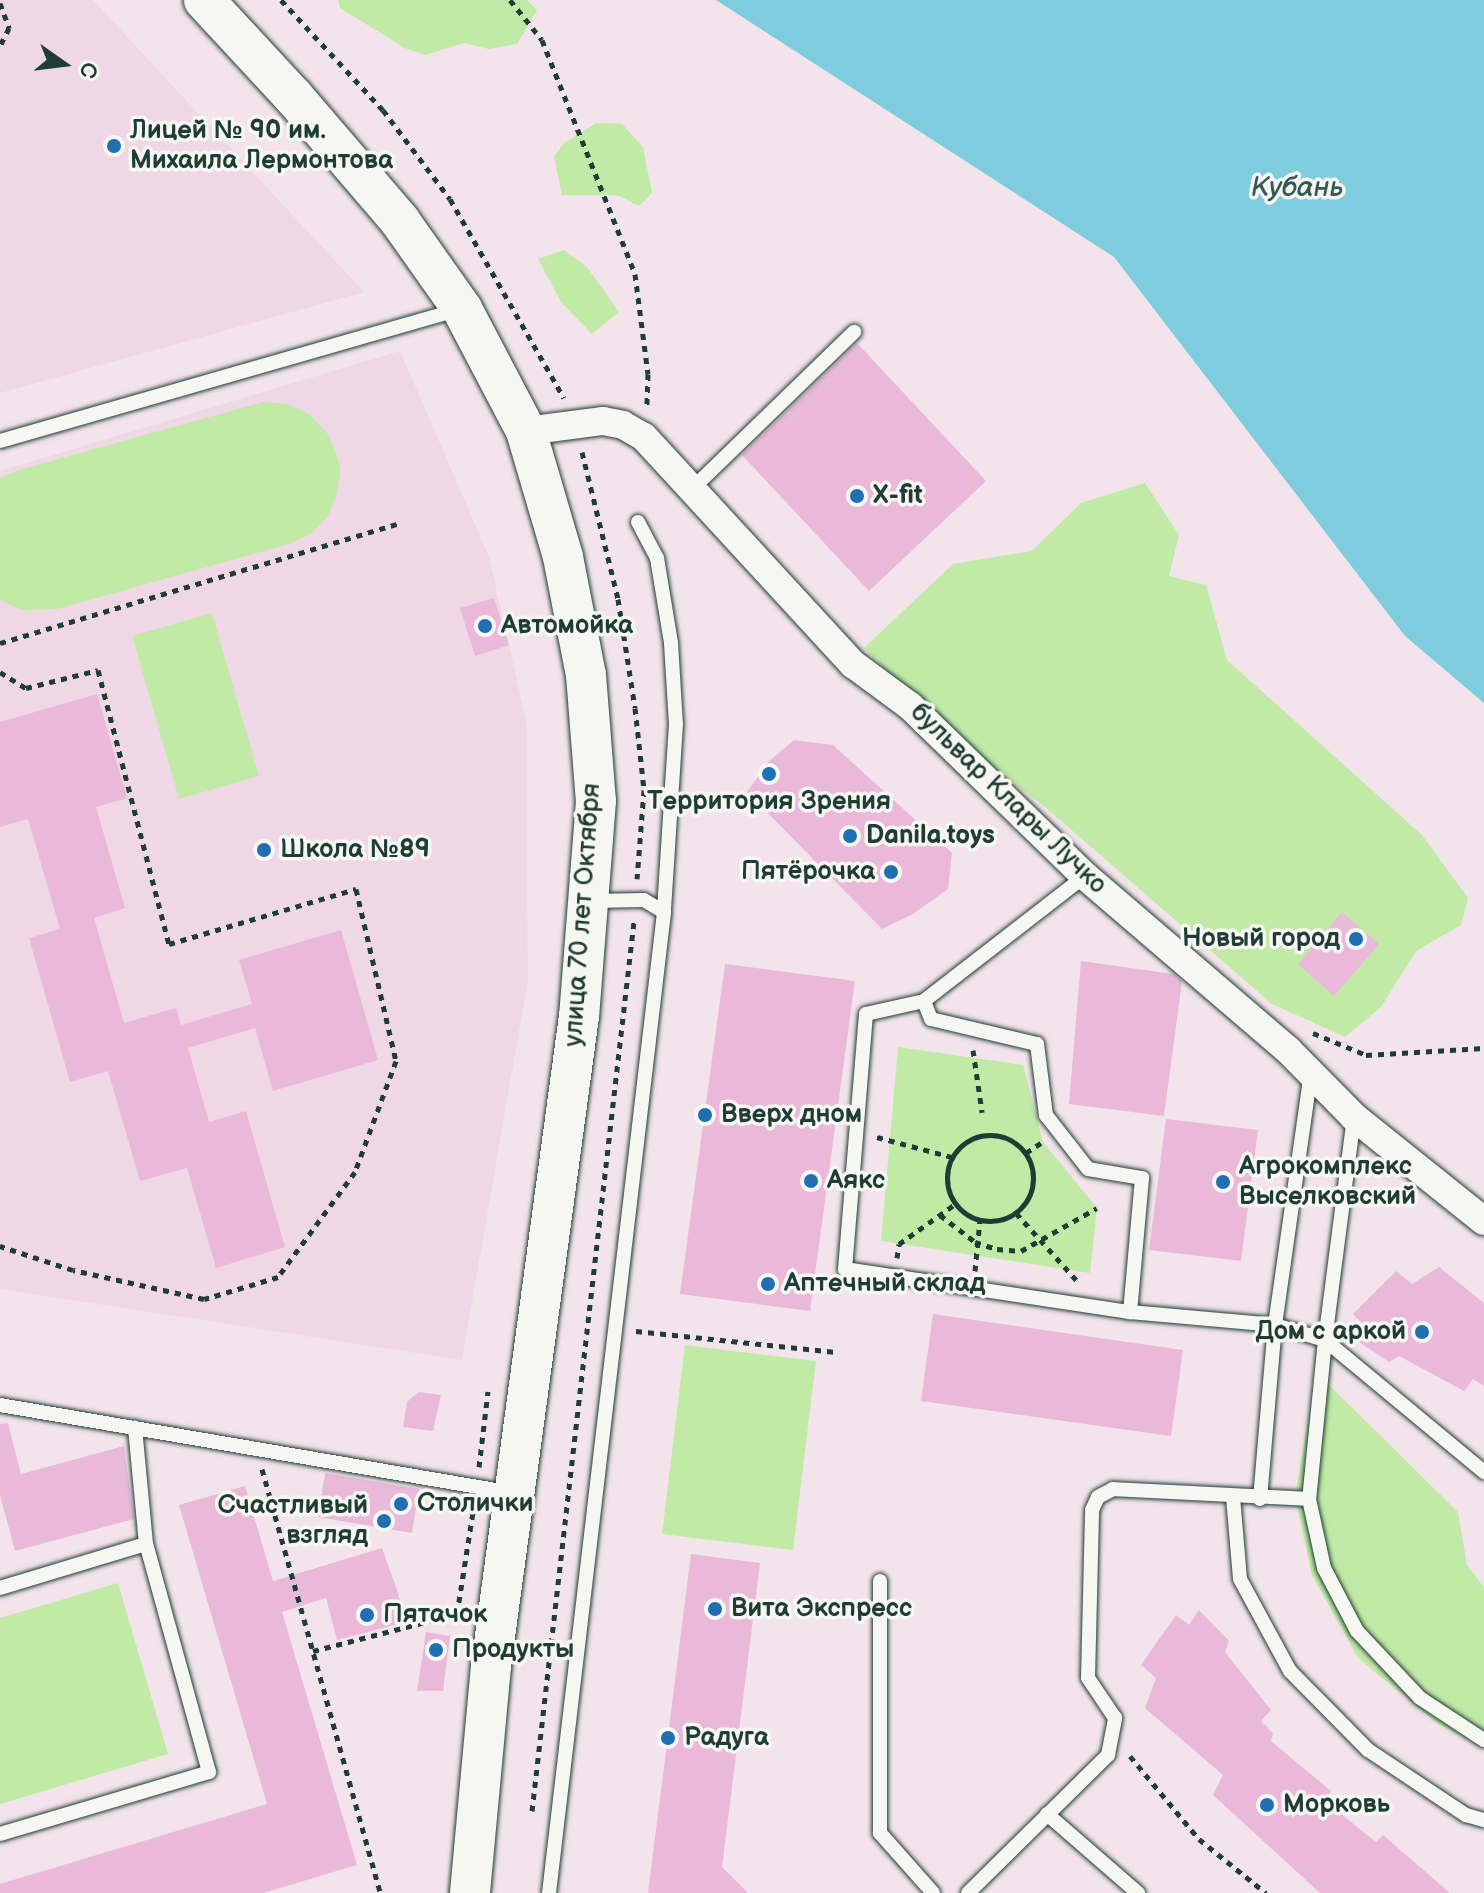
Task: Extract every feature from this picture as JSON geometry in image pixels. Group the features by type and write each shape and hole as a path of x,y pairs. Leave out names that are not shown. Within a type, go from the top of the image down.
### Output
{"main road":[{"name":"улица 70 лет Октября","path":"204,0 293,96 400,221 462,309 526,431 563,557 586,675 596,801 590,901 579,1016 495,1490 491,1666 470,1893"}],"street":[{"name":"бульвар Клары Лучко","path":"526,431 603,421 623,425 644,437 853,664 910,706 1085,876 1311,1073 1354,1117 1484,1221"}],"lane":[{"path":"0,441 462,309"},
{"path":"692,489 854,332"},
{"path":"549,1893 664,912 676,724 671,643 657,558 638,522"},
{"path":"1085,876 924,1001 866,1014 845,1269 1130,1312 1275,1325 1325,1340 1484,1472"},
{"path":"590,901 644,900 664,912"},
{"path":"924,1001 931,1019 1037,1044 1046,1115 1088,1169 1142,1178 1130,1312"},
{"path":"1260,1499 1275,1325 1311,1073"},
{"path":"1354,1117 1325,1340 1309,1499 1324,1568 1357,1631 1420,1698 1484,1740"},
{"path":"0,1405 495,1490"},
{"path":"0,1834 209,1772 146,1544 135,1428"},
{"path":"968,1893 1108,1755 1114,1737 1115,1718 1088,1678 1092,1510 1098,1497 1113,1489 1260,1499 1309,1499"},
{"path":"1233,1497 1240,1579 1290,1671 1368,1750 1466,1815 1484,1820"},
{"path":"0,1588 146,1544"},
{"path":"880,1581 880,1833 933,1893"},
{"path":"1047,1814 1138,1893"}],"path":[{"path":"510,0 542,40 635,274 648,374 644,437"},
{"path":"0,3 9,28 0,46"},
{"path":"0,643 400,523"},
{"path":"0,672 26,688 98,670 169,944 356,889 396,1061 355,1172 278,1277 204,1299 73,1270 0,1246"},
{"path":"532,1811 635,901 644,790"},
{"path":"1301,1028 1366,1055 1484,1048"},
{"path":"972,1029 982,1112"},
{"path":"856,1134 890,1138 952,1157"},
{"path":"983,1135 1010,1139 1023,1149 1031,1163 1034,1180 1029,1198 1016,1213 997,1220 980,1220 955,1204 948,1189 947,1172 952,1157 963,1144 983,1135"},
{"path":"894,1276 899,1244 955,1204"},
{"path":"940,1215 977,1243 1021,1251 1097,1208"},
{"path":"1016,1213 1089,1293 1095,1307"},
{"path":"972,1288 980,1220"},
{"path":"615,1328 836,1352"},
{"path":"313,1651 457,1614 495,1490 488,1392"},
{"path":"257,1449 380,1893"},
{"path":"1114,1737 1199,1839 1266,1893"}],"shaded area":[{"name":"Лицей № 90 им. Михаила Лермонтова","path":"0,0 93,0 364,292 0,393"},
{"name":"Школа №89","path":"400,351 489,557 526,721 528,979 462,1360 0,1289 0,471"}],"green space":[{"path":"338,0 527,0 537,10 517,44 489,49 464,43 425,55 405,48 340,8"},
{"path":"597,123 622,124 643,147 652,193 639,206 617,195 562,195 554,157 564,143"},
{"path":"564,250 587,267 619,312 592,334 561,302 538,259"},
{"path":"263,402 287,404 309,414 326,431 336,452 340,470 337,494 328,516 311,534 289,544 57,609 21,610 0,600 0,478 19,470"},
{"path":"1145,483 1179,535 1169,576 1206,585 1227,660 1422,835 1468,898 1461,925 1416,951 1381,1007 1345,1037 1272,1004 1045,807 953,737 864,648 953,564 1032,551 1081,503"},
{"path":"212,613 259,776 179,799 132,636"},
{"path":"898,1047 1023,1065 1043,1142 1097,1208 1090,1273 881,1241"},
{"path":"685,1345 816,1361 793,1550 662,1534"},
{"path":"1328,1384 1458,1512 1467,1565 1484,1587 1484,1748 1437,1723 1358,1658 1312,1575 1295,1497 1312,1399"},
{"path":"118,1583 168,1754 0,1804 0,1618"}],"water":[{"name":"Кубань","path":"716,0 1484,0 1484,703 1405,636 1114,257"}],"building":[{"path":"857,343 986,481 869,591 742,455"},
{"name":"Автомойка","path":"494,598 509,645 475,656 460,608"},
{"path":"97,694 127,798 96,807 125,908 94,918 124,1023 176,1008 181,1025 252,1004 239,960 341,930 378,1060 273,1091 255,1028 188,1048 209,1122 246,1111 285,1247 216,1268 187,1168 140,1181 108,1071 70,1082 29,938 60,929 28,819 0,827 0,722"},
{"path":"794,740 833,745 952,853 948,889 913,914 882,929 747,792 768,762"},
{"path":"1342,912 1379,944 1334,996 1298,964"},
{"path":"1081,961 1173,974 1182,981 1164,1116 1069,1104"},
{"path":"725,964 855,981 810,1311 680,1294"},
{"path":"1166,1119 1258,1130 1241,1261 1149,1250"},
{"name":"Дом с аркой","path":"1439,1267 1484,1303 1484,1386 1473,1379 1464,1391 1399,1356 1389,1362 1353,1338 1365,1326 1353,1314 1396,1271 1412,1284"},
{"path":"933,1314 1183,1350 1171,1436 921,1401"},
{"path":"419,1392 441,1395 433,1431 403,1427 407,1402"},
{"path":"8,1423 21,1474 124,1446 134,1519 15,1551 0,1495 0,1424"},
{"path":"325,1473 419,1489 412,1533 318,1517"},
{"path":"245,1486 273,1581 382,1548 397,1590 406,1622 337,1640 326,1598 282,1612 357,1865 263,1893 0,1893 0,1884 267,1804 179,1505"},
{"path":"691,1554 760,1563 722,1867 748,1893 648,1893"},
{"path":"1199,1610 1229,1641 1225,1652 1271,1710 1261,1721 1273,1733 1271,1741 1331,1791 1326,1802 1376,1842 1383,1835 1450,1893 1320,1893 1213,1795 1223,1775 1145,1708 1156,1678 1141,1665 1176,1615 1189,1625"},
{"name":"Продукты","path":"426,1632 450,1636 443,1691 417,1691"}],"place":[{"name":"Лицей № 90 им. Михаила Лермонтова","path":"114,146"},
{"name":"X-fit","path":"857,496"},
{"name":"Автомойка","path":"485,626"},
{"name":"Территория Зрения","path":"769,774"},
{"name":"Danila.toys","path":"850,836"},
{"name":"Школа №89","path":"264,850"},
{"name":"Пятёрочка","path":"891,872"},
{"name":"Новый город","path":"1356,939"},
{"name":"Вверх дном","path":"705,1115"},
{"name":"Аякс","path":"811,1181"},
{"name":"Агрокомплекс Выселковский","path":"1223,1182"},
{"name":"Аптечный склад","path":"768,1284"},
{"name":"Дом с аркой","path":"1422,1332"},
{"name":"Столички","path":"401,1504"},
{"name":"Счастливый взгляд","path":"384,1521"},
{"name":"Вита Экспресс","path":"715,1609"},
{"name":"Пятачок","path":"367,1615"},
{"name":"Продукты","path":"436,1650"},
{"name":"Радуга","path":"668,1738"},
{"name":"Морковь","path":"1267,1805"}]}
